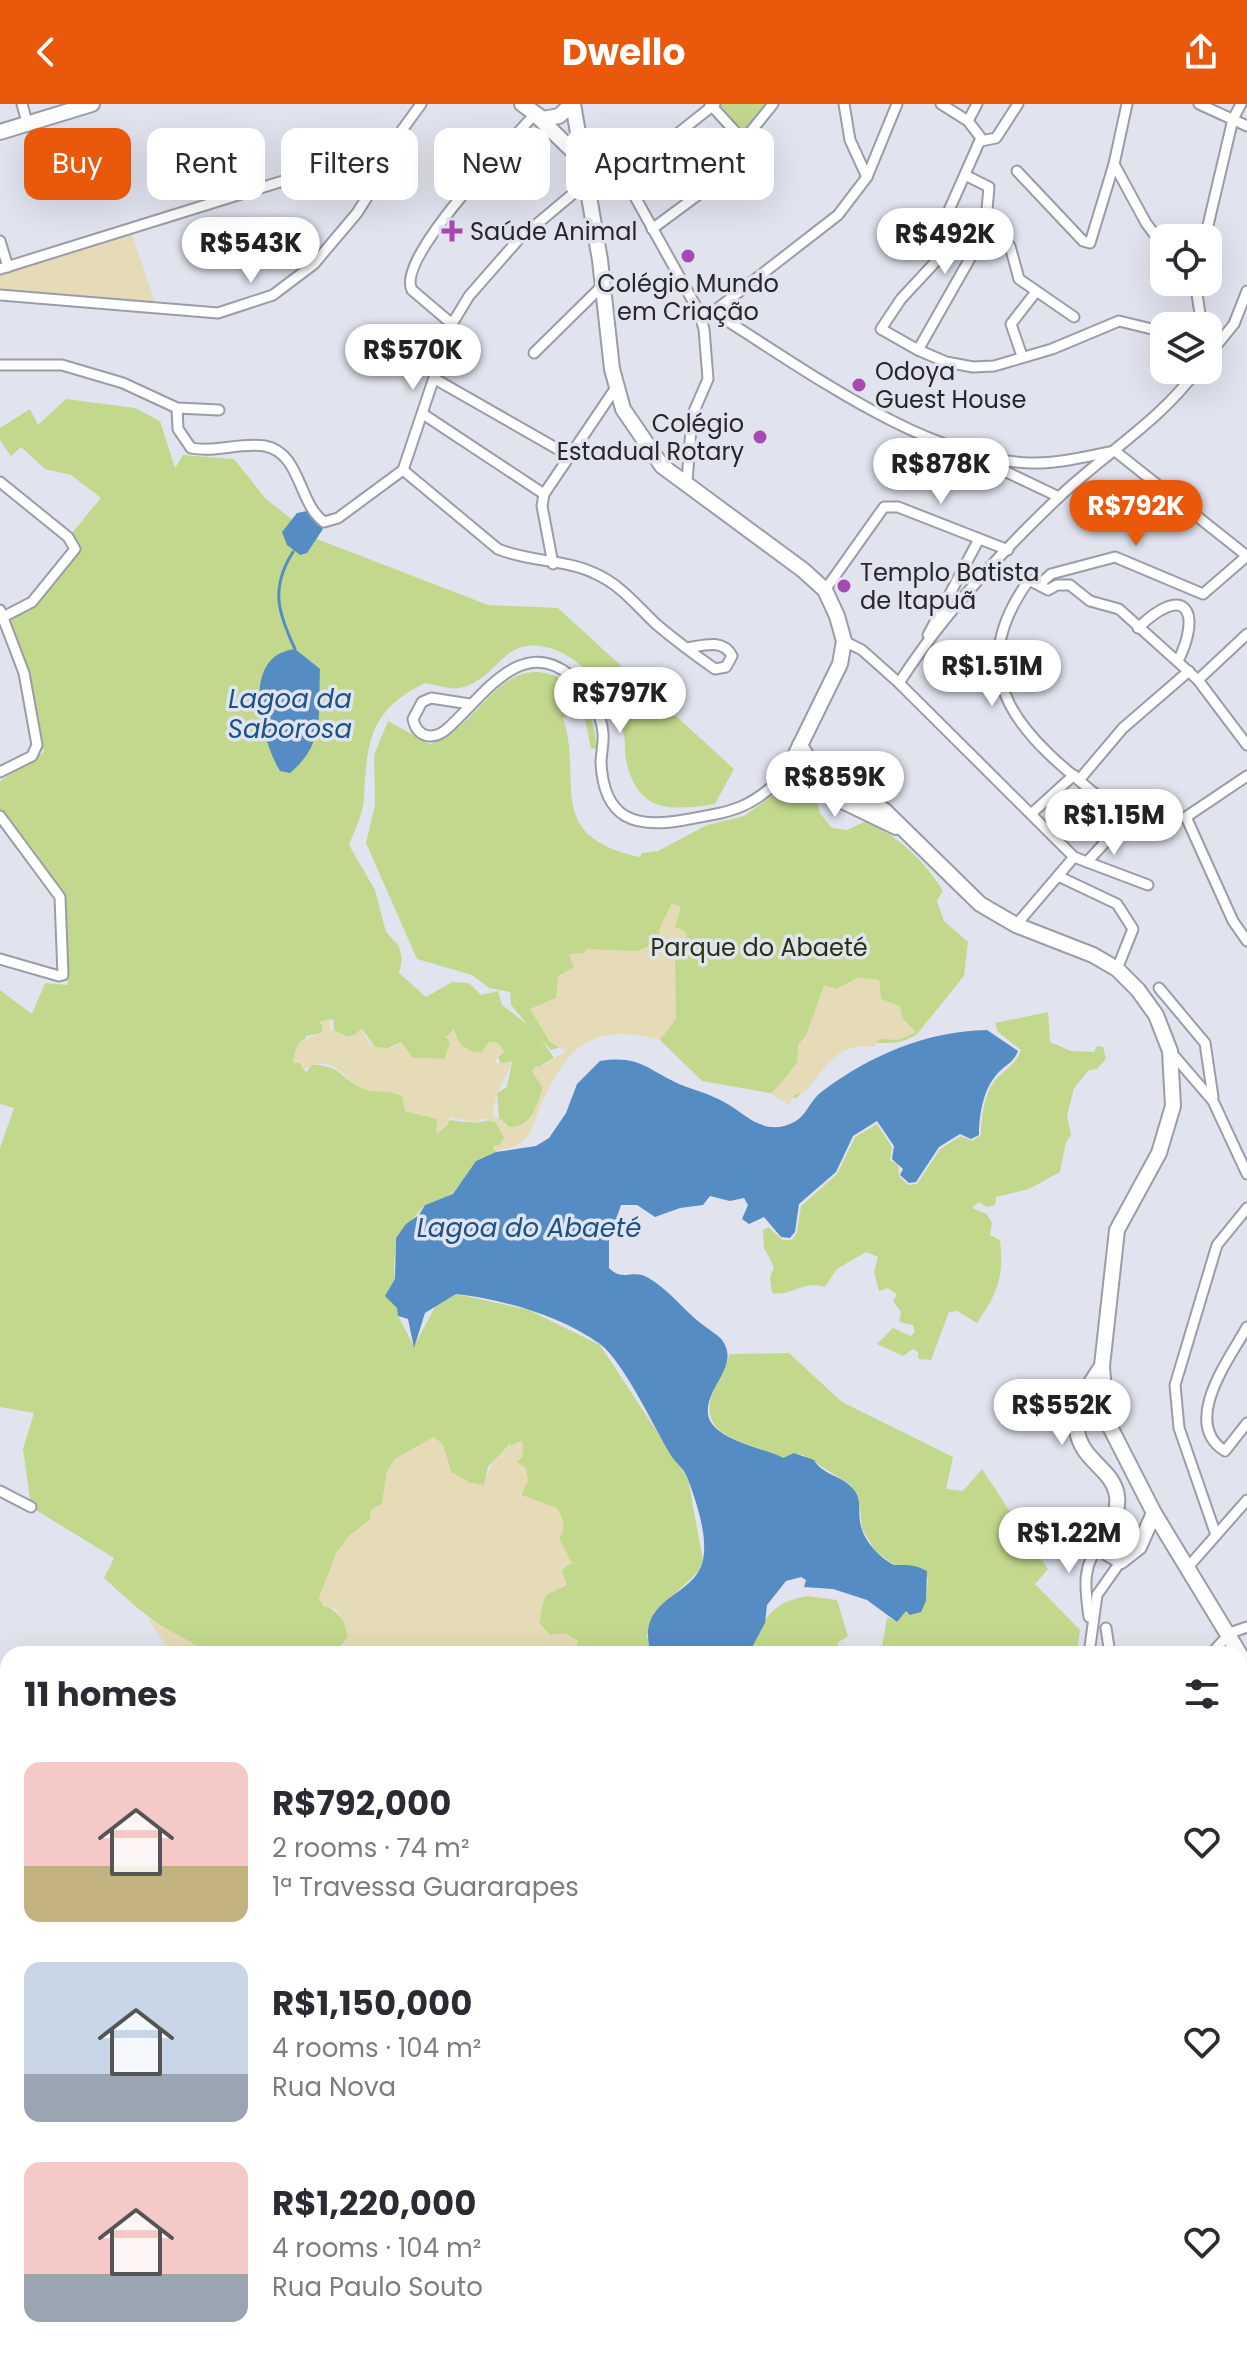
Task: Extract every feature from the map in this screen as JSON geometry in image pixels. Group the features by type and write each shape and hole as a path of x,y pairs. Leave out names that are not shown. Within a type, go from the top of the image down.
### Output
{"street":[{"path":"22,104 28,126"},
{"path":"0,132 28,126 92,104"},
{"path":"404,128 421,104"},
{"path":"522,104 566,145"},
{"path":"452,324 412,290 409,284 412,268 430,238 461,198 536,116 559,116 572,104"},
{"path":"572,104 577,128"},
{"path":"752,128 773,104"},
{"path":"844,104 850,140 867,177"},
{"path":"713,312 838,215 867,177 897,104"},
{"path":"941,104 971,124 981,141"},
{"path":"971,124 977,104"},
{"path":"981,141 996,138 1018,104"},
{"path":"1017,171 1083,241 1093,241 1127,104"},
{"path":"1199,104 1247,126"},
{"path":"1208,224 1233,119 1241,104"},
{"path":"684,128 713,105 733,128"},
{"path":"981,141 946,217 981,237 1008,244 1015,271 1035,293 1074,317"},
{"path":"1114,164 1150,228"},
{"path":"918,350 987,226 989,187 986,182 965,175"},
{"path":"0,241 4,268 281,182"},
{"path":"0,295 218,313 273,295 314,264 365,200"},
{"path":"177,408 178,429 182,440 191,448 206,451 265,446 275,450 298,478 311,510 324,522 338,518 403,470 452,324 469,296 519,239 566,200"},
{"path":"470,704 431,698 422,702 413,719 415,729 423,736 434,737 446,731 501,676 528,662 543,662 569,674 587,693 599,716 603,734 603,784 607,797 629,819 646,824 739,809 761,799 803,751 833,682 844,641 825,590 687,481 662,466 623,409 590,200"},
{"path":"636,200 699,312 704,329 708,379 691,424 687,481"},
{"path":"652,229 691,200"},
{"path":"967,228 882,324 883,333 946,362 973,367 994,366 1052,349 1119,321 1150,329"},
{"path":"534,353 602,286"},
{"path":"1222,339 1234,324 1247,291"},
{"path":"1022,356 1011,324 1035,293"},
{"path":"699,312 713,312 860,404 1059,497"},
{"path":"0,365 62,365 89,371 177,408 219,410"},
{"path":"435,379 568,455"},
{"path":"922,647 1059,497 1168,405 1185,384"},
{"path":"553,564 542,506 544,494 617,386"},
{"path":"423,414 544,494"},
{"path":"965,452 1030,463 1115,451 1247,556 1203,594 1115,557 1051,574 1036,582 1011,611 999,658 1000,681 1017,721 1122,819 1119,828 1087,862"},
{"path":"403,470 498,549 580,568 608,579 686,648"},
{"path":"0,482 68,537 75,549 32,602 2,613 24,673 37,745 32,756 0,772"},
{"path":"825,590 884,507 898,507 1008,550"},
{"path":"899,683 922,647 979,539"},
{"path":"1036,582 1048,590 1057,585 1075,587 1090,601 1119,609 1198,680 1247,745"},
{"path":"1138,628 1157,610 1178,605 1186,609 1192,621 1191,632 1178,661"},
{"path":"1198,680 1247,634"},
{"path":"844,641 862,650 899,683 1074,857 1148,885"},
{"path":"1031,814 1076,778 1123,728 1189,671"},
{"path":"803,751 869,797 980,904 1016,925 1060,940 1117,969 1148,1002 1170,1051 1213,1101 1247,1174"},
{"path":"786,774 900,829"},
{"path":"1247,776 1186,817 1233,921 1247,941"},
{"path":"862,813 869,797"},
{"path":"0,816 60,897 61,975 0,959"},
{"path":"1016,925 1074,857"},
{"path":"1058,876 1119,906 1133,929 1117,969"},
{"path":"1159,988 1205,1043 1213,1101"},
{"path":"1170,1051 1173,1106 1159,1153 1117,1230 1102,1366 1106,1419 1154,1513 1237,1646"},
{"path":"1216,1535 1179,1428 1175,1385 1217,1245 1247,1208"},
{"path":"1247,1327 1207,1408 1211,1438 1223,1451 1228,1450 1247,1423"},
{"path":"1089,1646 1085,1576 1088,1564 1114,1518 1114,1487 1079,1438 1078,1421 1081,1401 1102,1366"},
{"path":"1078,1421 1093,1412 1106,1419"},
{"path":"0,1491 31,1507"},
{"path":"1189,1566 1247,1500"},
{"path":"1090,1624 1097,1595 1121,1561 1139,1547 1154,1513"},
{"path":"1103,1541 1107,1553 1121,1561"},
{"path":"1218,1646 1230,1633 1247,1627"},
{"path":"1106,1628 1109,1646"}],"green space":[{"path":"720,104 766,104 746,128 736,128 717,107"},
{"name":"Parque do Abaeté","path":"66,399 135,408 160,421 175,468 183,455 234,459 266,499 317,539 488,605 558,608 734,769 715,804 670,807 647,799 631,777 621,723 609,698 581,665 558,651 540,646 515,650 479,680 462,688 425,683 407,693 382,716 375,729 367,759 362,809 349,845 375,890 386,932 399,946 402,959 399,973 426,997 452,982 469,983 481,995 498,991 502,1005 528,1025 511,1005 510,992 489,988 472,975 417,959 366,843 375,805 374,755 388,721 430,744 448,736 506,682 522,674 541,672 562,679 583,700 594,729 597,748 591,749 583,709 563,718 573,803 578,820 590,835 609,848 640,857 642,853 658,851 707,825 744,816 786,786 816,798 820,813 832,828 847,830 866,821 889,834 919,859 943,891 937,901 944,921 968,942 964,976 917,1034 902,1041 856,1043 838,1050 797,1098 702,1081 658,1038 630,1033 600,1035 551,1050 541,1039 554,1058 532,1071 543,1087 528,1120 517,1127 509,1127 500,1119 504,1138 496,1152 476,1161 453,1194 425,1205 396,1238 394,1267 398,1316 414,1346 435,1307 456,1294 529,1310 600,1345 688,1479 703,1560 699,1571 654,1613 647,1636 649,1646 570,1646 550,1635 539,1623 548,1588 558,1573 572,1563 532,1499 521,1495 524,1489 510,1444 488,1467 484,1485 470,1483 451,1472 443,1445 434,1437 395,1459 387,1471 382,1504 371,1510 370,1520 349,1536 337,1552 319,1598 343,1619 348,1637 341,1646 195,1646 155,1621 104,1578 114,1558 31,1507 23,1449 34,1413 0,1407 0,1148 14,1108 0,1104 0,990 32,1014 45,983 68,985 60,897 0,816 0,781 44,752 9,620 32,602 75,549 71,534 101,498 71,475 45,469 21,447 11,456 0,440 0,428 30,409 38,425","holes":["333,1019 334,1032 356,1035 362,1029 375,1047 387,1049 401,1042 412,1058 445,1059 450,1042 446,1037 454,1030 459,1044 472,1052 482,1052 489,1042 498,1043 504,1052 498,1056 501,1066 512,1062 507,1087 497,1093 499,1118 476,1123 448,1120 438,1127 438,1119 405,1111 403,1097 398,1094 363,1088 323,1066 312,1064 306,1073 300,1063 306,1036 322,1033 324,1028 320,1022"]},
{"path":"1048,1012 1050,1042 1071,1051 1094,1052 1097,1046 1103,1047 1106,1059 1097,1069 1089,1070 1074,1088 1067,1116 1071,1135 1066,1142 1060,1172 1029,1189 996,1197 995,1205 986,1207 979,1202 972,1208 987,1214 992,1223 990,1235 1000,1240 1001,1253 998,1284 977,1323 957,1311 949,1312 931,1360 918,1359 918,1352 913,1349 903,1356 877,1344 893,1328 911,1336 915,1332 913,1325 899,1322 901,1312 893,1301 897,1295 888,1288 879,1291 874,1272 878,1257 866,1252 837,1269 825,1287 817,1285 772,1293 770,1277 774,1267 764,1248 763,1230 768,1227 783,1240 792,1240 797,1232 801,1206 837,1174 855,1137 877,1124 892,1147 890,1160 898,1164 899,1176 908,1185 917,1184 940,1149 961,1136 972,1141 981,1135 989,1091 996,1079 1014,1063 1021,1050 998,1032 995,1023"},
{"path":"789,1353 842,1402 953,1457 946,1489 963,1491 982,1469 1048,1569 1035,1584 1080,1630 1078,1646 882,1646 887,1617 897,1622 902,1613 926,1601 928,1578 903,1565 895,1565 876,1552 862,1529 860,1507 851,1485 803,1455 794,1453 783,1459 731,1438 712,1422 709,1410 712,1394 729,1354"},
{"path":"807,1596 837,1600 848,1636 837,1646 752,1646 770,1614 795,1599"}],"sand":[{"path":"132,235 157,308 0,290 0,275"},
{"path":"672,903 681,907 675,927 686,932 687,939 675,953 676,1019 660,1040 638,1035 603,1036 576,1051 554,1079 529,1134 518,1145 495,1151 493,1146 501,1145 504,1138 496,1123 482,1118 476,1123 450,1117 448,1125 436,1134 437,1119 405,1111 403,1097 398,1094 359,1087 330,1065 303,1069 300,1063 293,1063 298,1044 322,1033 323,1024 319,1022 330,1019 330,1029 351,1038 361,1029 371,1046 391,1049 401,1042 413,1058 445,1059 450,1042 446,1037 454,1029 460,1043 467,1049 482,1052 489,1042 498,1043 504,1052 495,1060 497,1064 512,1061 497,1096 494,1117 508,1126 518,1127 533,1114 543,1088 532,1071 566,1051 550,1042 530,1009 556,998 558,976 574,967 569,954 584,953 587,949 637,951 657,943 661,924"},
{"path":"859,977 879,980 881,999 900,1006 903,1019 916,1032 899,1040 879,1039 874,1047 862,1046 843,1051 828,1063 806,1090 792,1097 790,1106 771,1093 797,1063 798,1045 806,1035 824,985 836,989"},
{"path":"434,1437 443,1445 451,1472 470,1483 484,1485 497,1458 522,1441 523,1456 517,1462 526,1468 528,1480 521,1495 557,1508 563,1523 559,1538 572,1563 561,1568 567,1585 545,1596 539,1623 550,1635 565,1633 578,1641 577,1646 342,1646 348,1637 343,1619 334,1608 324,1607 319,1599 337,1552 349,1536 370,1520 371,1510 382,1504 387,1471 395,1459"},
{"path":"147,1618 198,1646 166,1646"}],"water":[{"path":"307,511 323,529 307,553 300,555 287,545 282,532 297,513"},
{"name":"Lagoa da Saborosa","path":"295,649 320,669 319,713 310,750 290,773 280,771 273,757 261,719 259,700 267,666 278,655"},
{"name":"Lagoa do Abaeté","path":"987,1030 1018,1051 990,1083 981,1109 979,1135 971,1139 960,1134 939,1147 916,1182 909,1183 900,1175 903,1169 892,1159 894,1146 877,1121 853,1136 836,1172 799,1204 795,1232 790,1238 781,1237 764,1217 749,1224 742,1219 748,1205 744,1198 730,1201 710,1196 703,1205 680,1208 655,1217 637,1205 621,1205 609,1240 609,1268 619,1274 642,1275 655,1282 720,1338 727,1350 725,1368 709,1404 711,1423 728,1437 783,1458 794,1453 814,1460 854,1490 859,1501 861,1528 877,1553 894,1565 914,1566 927,1571 926,1601 921,1612 910,1615 906,1611 897,1622 867,1600 833,1589 804,1587 806,1580 801,1577 786,1581 767,1605 765,1623 753,1646 650,1646 651,1620 658,1609 698,1573 703,1560 704,1540 686,1474 672,1457 629,1381 610,1353 568,1325 513,1305 456,1294 425,1313 414,1348 408,1319 398,1316 397,1308 385,1296 395,1279 396,1238 425,1205 453,1194 476,1161 496,1152 536,1146 549,1138 566,1113 577,1084 600,1061 634,1062 719,1099 756,1123 779,1127 796,1121 824,1090 880,1056 921,1040"}],"waterway":[{"path":"293,552 281,577 279,600 284,624 295,649"}],"place":[{"name":"Saúde Animal","path":"452,231"},
{"name":"Colégio Mundo em Criação","path":"688,256"},
{"name":"Odoya Guest House","path":"859,385"},
{"name":"Colégio Estadual Rotary","path":"760,437"},
{"name":"Templo Batista de Itapuã","path":"844,586"}]}
